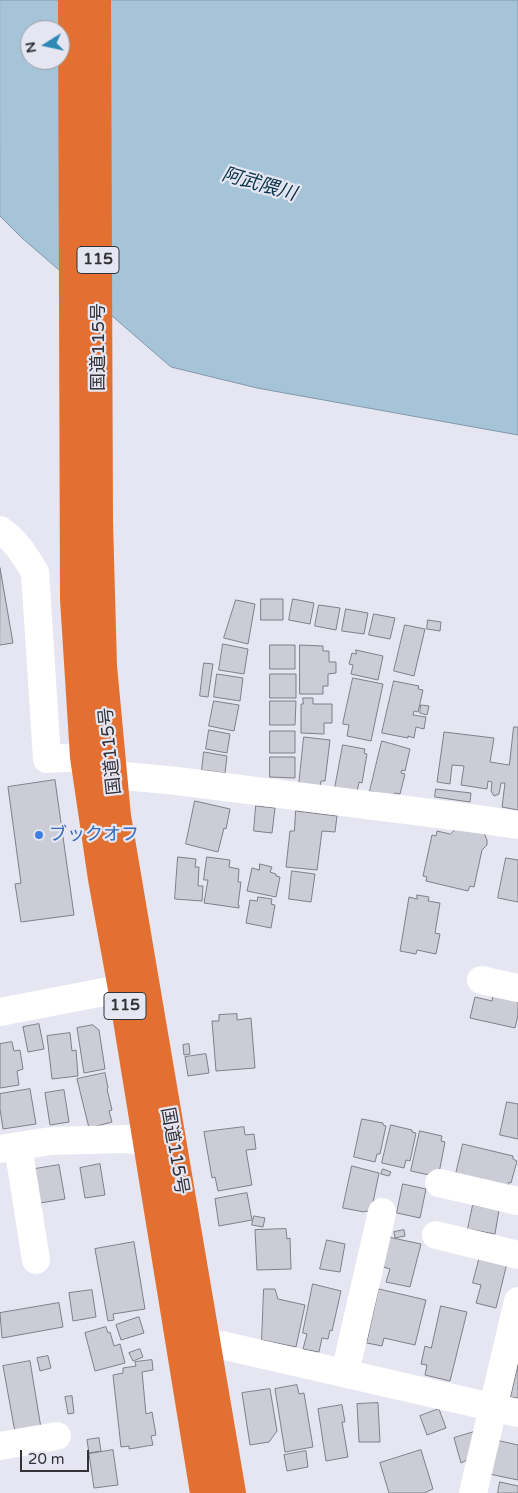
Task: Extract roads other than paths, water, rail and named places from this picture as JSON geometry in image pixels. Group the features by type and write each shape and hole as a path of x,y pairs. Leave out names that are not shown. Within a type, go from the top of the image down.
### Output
{"highway":[{"name":"国道115号","path":"72,0 74,599 84,757 102,880 134,987 207,1343 232,1493"},
{"name":"国道115号","path":"97,0 99,521 103,666 134,987 146,1141 204,1493"}],"street":[{"path":"0,530 9,536 23,552 35,572 47,759 84,757"},
{"path":"114,775 197,783 518,825"},
{"path":"481,980 518,988"},
{"path":"0,1012 134,987"},
{"path":"36,1260 9,1148 51,1141 124,1139 146,1141"},
{"path":"439,1183 518,1201"},
{"path":"345,1373 382,1212"},
{"path":"436,1235 518,1255"},
{"path":"473,1493 506,1410 518,1301"},
{"path":"180,1347 207,1343 506,1410"},
{"path":"0,1446 57,1436"}],"water":[{"name":"阿武隈川","path":"0,0 518,0 518,435 257,388 171,367 22,238 0,216"}],"place":[{"name":"ブックオフ","path":"39,835"}]}
